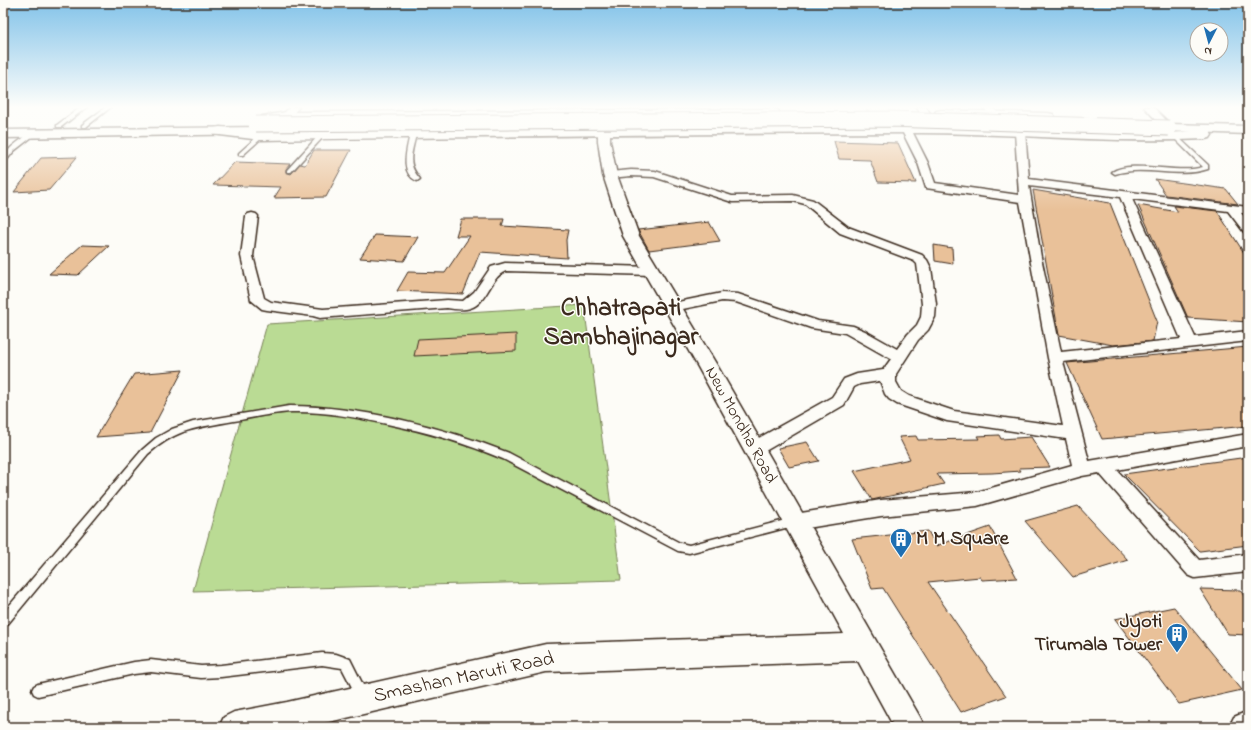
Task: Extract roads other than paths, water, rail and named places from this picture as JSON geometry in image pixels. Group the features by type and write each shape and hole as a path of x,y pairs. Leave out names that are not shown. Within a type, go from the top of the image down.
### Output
{"street":[{"name":"New Mondha Road","path":"606,141 610,175 631,236 754,449 910,727"},
{"path":"912,141 923,163 930,186 1025,199"},
{"path":"1021,141 1025,199 1035,256 1055,358 1082,469"},
{"path":"610,175 631,173 655,174 732,199 793,198 803,200 814,205 844,230 918,258 923,263 925,268 929,304 928,317 923,327 913,337 888,374 890,390 903,400 953,417 1074,434"},
{"path":"1024,182 1248,210"},
{"path":"1125,195 1190,343"},
{"path":"1232,208 1248,229"},
{"path":"252,216 247,256 258,300 267,306 317,312 320,314 447,304 466,305 479,295 496,270 505,267 652,271"},
{"path":"673,307 722,298 738,298 816,325 848,329 860,334 899,357"},
{"path":"1055,358 1248,336"},
{"path":"754,449 838,401 849,383 857,379 888,374"},
{"path":"795,522 881,508 977,499 1082,469 1248,440"},
{"path":"1102,465 1195,569 1248,563"},
{"name":"Smashan Maruti Road","path":"234,727 364,700 546,658 865,648"},
{"path":"1244,727 1248,726"}],"lane":[{"path":"3,162 12,150 24,141"},
{"path":"241,154 251,141"},
{"path":"289,171 316,141"},
{"path":"411,141 408,154 409,169 412,176 417,179"},
{"path":"1114,172 1134,168 1188,171 1203,170 1206,168 1206,166 1181,141"},
{"path":"3,621 145,452 159,440 175,431 193,425 289,409 317,409 361,415 417,428 484,447 506,456 678,547 689,550 795,522"},
{"path":"38,690 134,668 151,666 201,672 322,659 336,660 346,663 364,700"}],"place":[{"name":"M M Square","path":"901,558"},
{"name":"Jyoti Tirumala Tower","path":"1177,654"}],"district":[{"name":"Chhatrapati Sambhajinagar","path":"621,324"}]}
